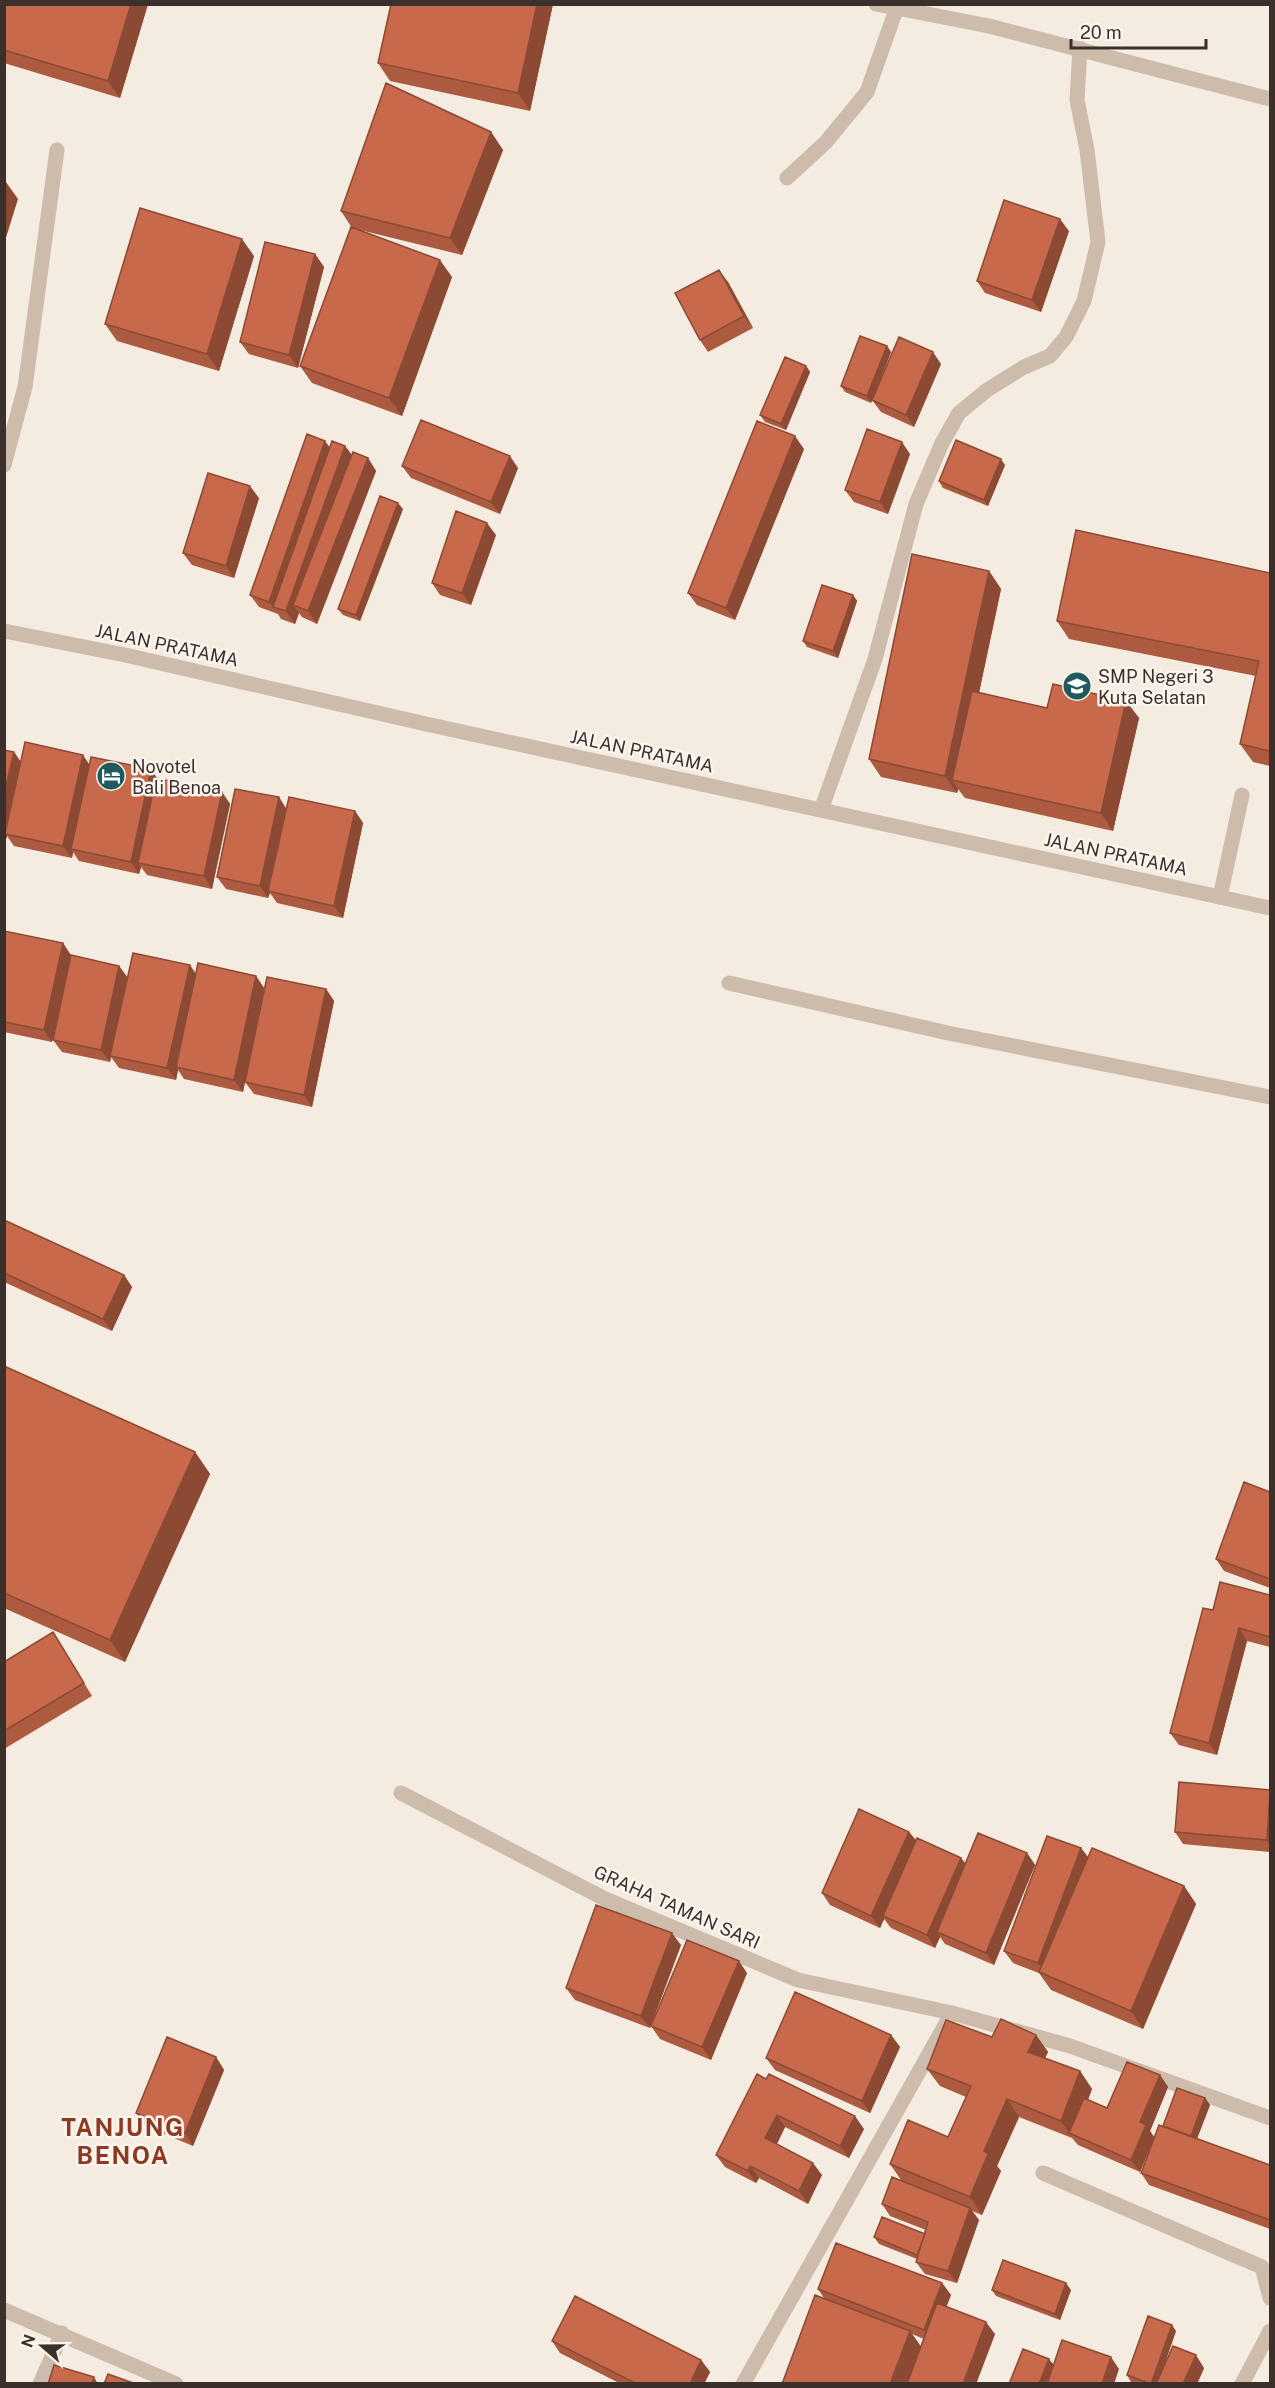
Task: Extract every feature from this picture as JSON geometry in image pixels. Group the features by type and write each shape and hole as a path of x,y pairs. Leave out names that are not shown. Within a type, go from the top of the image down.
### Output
{"street":[{"path":"876,4 1080,48 1270,99"},
{"path":"787,178 826,142 867,92 897,7"},
{"path":"821,810 875,659 916,504 942,443 959,413 987,390 1024,367 1050,356 1066,337 1084,301 1098,242 1087,150 1077,100 1080,48"},
{"path":"4,465 25,387 57,150"},
{"name":"JALAN PRATAMA","path":"4,631 137,657 1270,908"},
{"path":"1220,897 1242,795"},
{"path":"729,983 948,1033 1270,1097"},
{"name":"GRAHA TAMAN SARI","path":"401,1793 605,1899 798,1980 952,2013 1070,2046 1270,2118"},
{"path":"743,2384 952,2013"},
{"path":"1043,2173 1262,2267 1270,2298"},
{"path":"4,2310 176,2384"},
{"path":"1242,2384 1270,2331"},
{"path":"40,2384 62,2333"}],"building":[{"path":"4,4 131,4 108,81 4,50"},
{"path":"391,4 537,4 518,93 378,63"},
{"path":"386,83 491,132 450,238 341,211"},
{"path":"1004,200 1060,219 1032,300 977,281"},
{"path":"140,208 242,239 207,354 105,324"},
{"path":"351,227 440,260 389,398 300,366"},
{"path":"265,242 315,254 289,355 240,342"},
{"path":"719,270 744,316 700,340 675,293"},
{"path":"860,336 887,346 867,396 841,386"},
{"path":"899,337 933,352 906,415 872,400"},
{"path":"785,357 806,366 781,424 760,415"},
{"path":"421,420 510,456 491,502 402,466"},
{"path":"757,421 795,436 726,608 688,593"},
{"path":"867,429 902,442 880,502 845,490"},
{"path":"307,434 325,441 269,602 250,595"},
{"path":"956,440 1001,459 984,500 939,481"},
{"path":"332,441 345,446 286,611 273,607"},
{"path":"353,452 368,458 308,611 293,605"},
{"path":"208,473 250,486 226,566 183,553"},
{"path":"380,496 398,503 356,615 338,609"},
{"path":"456,511 487,523 462,593 432,583"},
{"path":"1076,530 1270,573 1270,751 1240,744 1259,661 1057,621"},
{"path":"912,554 989,571 945,776 869,759"},
{"path":"822,585 853,595 833,651 803,641"},
{"path":"1053,684 1126,701 1101,813 952,780 972,691 1047,708"},
{"path":"25,742 83,755 63,846 5,834"},
{"path":"4,750 14,752 4,794"},
{"path":"91,757 151,769 131,862 71,849"},
{"path":"156,778 222,792 204,876 138,863"},
{"path":"235,789 279,797 260,886 217,877"},
{"path":"289,797 355,811 334,906 268,891"},
{"path":"4,931 63,943 44,1030 4,1022"},
{"path":"133,953 190,965 167,1068 110,1056"},
{"path":"71,955 119,966 101,1050 53,1040"},
{"path":"198,963 256,976 234,1080 176,1067"},
{"path":"267,977 326,989 304,1095 245,1082"},
{"path":"4,1220 124,1275 103,1319 4,1273"},
{"path":"4,1366 195,1452 110,1640 4,1593"},
{"path":"1244,1482 1270,1492 1270,1579 1216,1559"},
{"path":"1220,1582 1270,1595 1270,1637 1239,1628 1209,1743 1170,1733 1203,1608 1213,1610"},
{"path":"53,1632 84,1683 4,1731 4,1662"},
{"path":"1179,1782 1270,1790 1267,1840 1175,1832"},
{"path":"859,1809 909,1832 871,1916 822,1893"},
{"path":"978,1833 1027,1853 986,1953 937,1932"},
{"path":"1047,1836 1081,1848 1038,1963 1004,1951"},
{"path":"917,1838 961,1858 927,1935 883,1916"},
{"path":"1092,1848 1184,1886 1131,2011 1039,1972"},
{"path":"596,1905 672,1933 641,2016 566,1988"},
{"path":"687,1940 739,1961 702,2047 651,2026"},
{"path":"795,1992 891,2035 862,2101 766,2058"},
{"path":"1001,2019 1036,2035 1028,2052 1080,2071 1061,2121 1007,2099 984,2151 988,2154 970,2197 890,2164 908,2120 948,2137 971,2086 927,2069 946,2020 992,2037"},
{"path":"167,2037 216,2057 185,2133 136,2113"},
{"path":"1127,2062 1160,2075 1140,2122 1146,2125 1131,2160 1069,2133 1084,2098 1107,2108"},
{"path":"757,2074 766,2079 769,2074 855,2116 840,2146 777,2115 765,2138 813,2163 799,2191 750,2166 748,2171 716,2155"},
{"path":"1177,2088 1205,2098 1191,2136 1163,2126"},
{"path":"1159,2125 1270,2165 1270,2220 1141,2173"},
{"path":"892,2177 970,2208 948,2271 916,2262 928,2222 882,2204"},
{"path":"882,2217 925,2234 917,2255 874,2237"},
{"path":"836,2243 942,2283 924,2330 818,2289"},
{"path":"1003,2260 1066,2283 1055,2314 992,2290"},
{"path":"815,2295 910,2331 890,2384 782,2384"},
{"path":"575,2296 701,2360 690,2384 637,2384 552,2341"},
{"path":"937,2303 986,2322 963,2384 907,2384"},
{"path":"1148,2316 1172,2325 1151,2384 1127,2375"},
{"path":"1062,2340 1111,2357 1102,2384 1047,2384"},
{"path":"1173,2346 1196,2355 1183,2384 1156,2384"},
{"path":"1023,2349 1049,2359 1039,2384 1009,2384"},
{"path":"54,2365 94,2377 92,2384 48,2384"},
{"path":"108,2374 136,2384 104,2384"}],"place":[{"name":"SMP Negeri 3 Kuta Selatan","path":"1077,686"},
{"name":"Novotel Bali Benoa","path":"111,776"}],"district":[{"name":"TANJUNG BENOA","path":"123,2141"}]}
